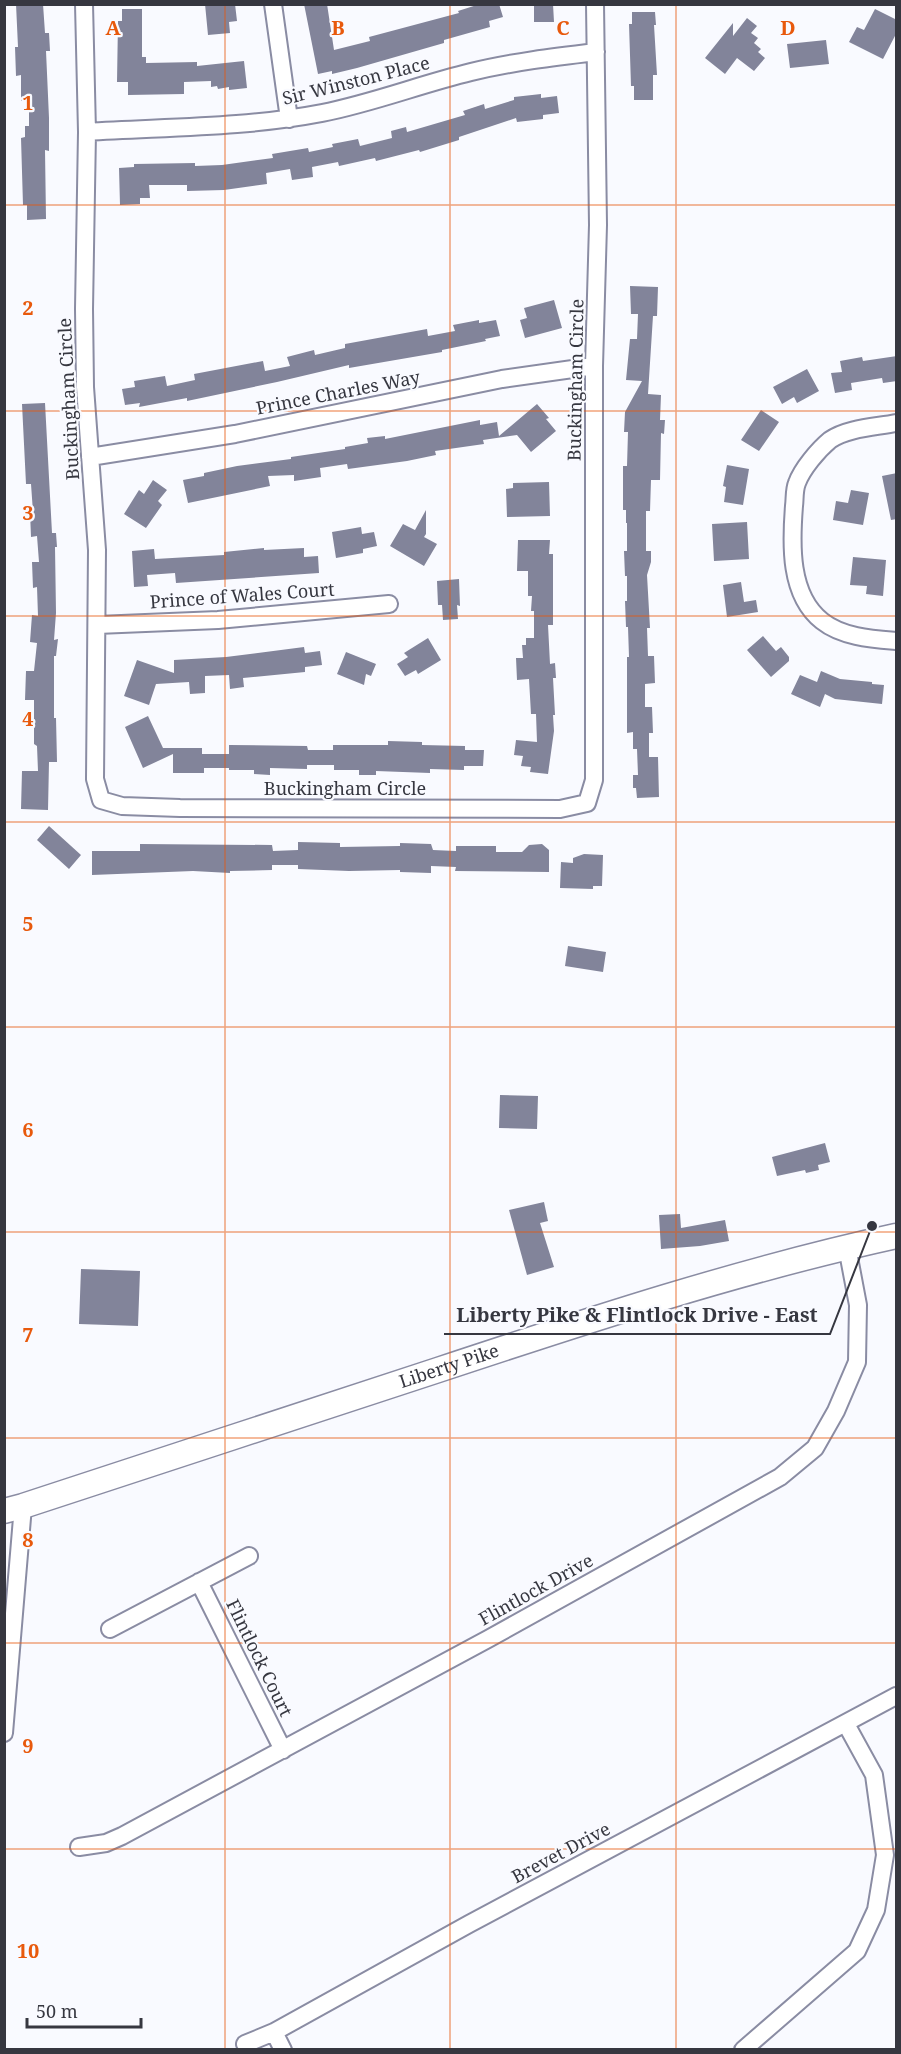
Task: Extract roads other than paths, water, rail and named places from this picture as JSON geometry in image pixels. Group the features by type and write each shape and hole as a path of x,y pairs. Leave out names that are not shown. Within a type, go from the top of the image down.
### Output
{"street":[{"name":"Buckingham Circle","path":"84,4 87,132 84,309 86,387 97,550 95,779 100,800 122,806 180,808 560,809 587,804 594,780 594,366 598,225 595,4"},
{"path":"273,4 290,119"},
{"name":"Sir Winston Place","path":"87,132 218,127 290,119 387,98 470,72 524,61 596,52"},
{"name":"Prince Charles Way","path":"90,457 234,434 502,380 594,366"},
{"path":"897,423 852,432 831,440 810,462 796,484 792,532 796,578 806,603 823,622 846,633 897,641"},
{"name":"Prince of Wales Court","path":"98,625 218,620 389,604"},
{"name":"Liberty Pike","path":"14,1508 594,1318 709,1284 897,1236"},
{"name":"Flintlock Drive","path":"79,1847 106,1843 283,1750 780,1477 815,1448 836,1411 857,1362 858,1305 847,1247"},
{"path":"4,1733 14,1508"},
{"path":"110,1629 249,1556"},
{"name":"Flintlock Court","path":"199,1582 283,1750"},
{"name":"Brevet Drive","path":"245,2044 274,2032 479,1919 897,1696"},
{"path":"743,2049 857,1951 876,1910 885,1855 874,1775 846,1724"},
{"path":"274,2032 283,2049"}],"place":[{"name":"Liberty Pike & Flintlock Drive - East","path":"872,1226"}]}
